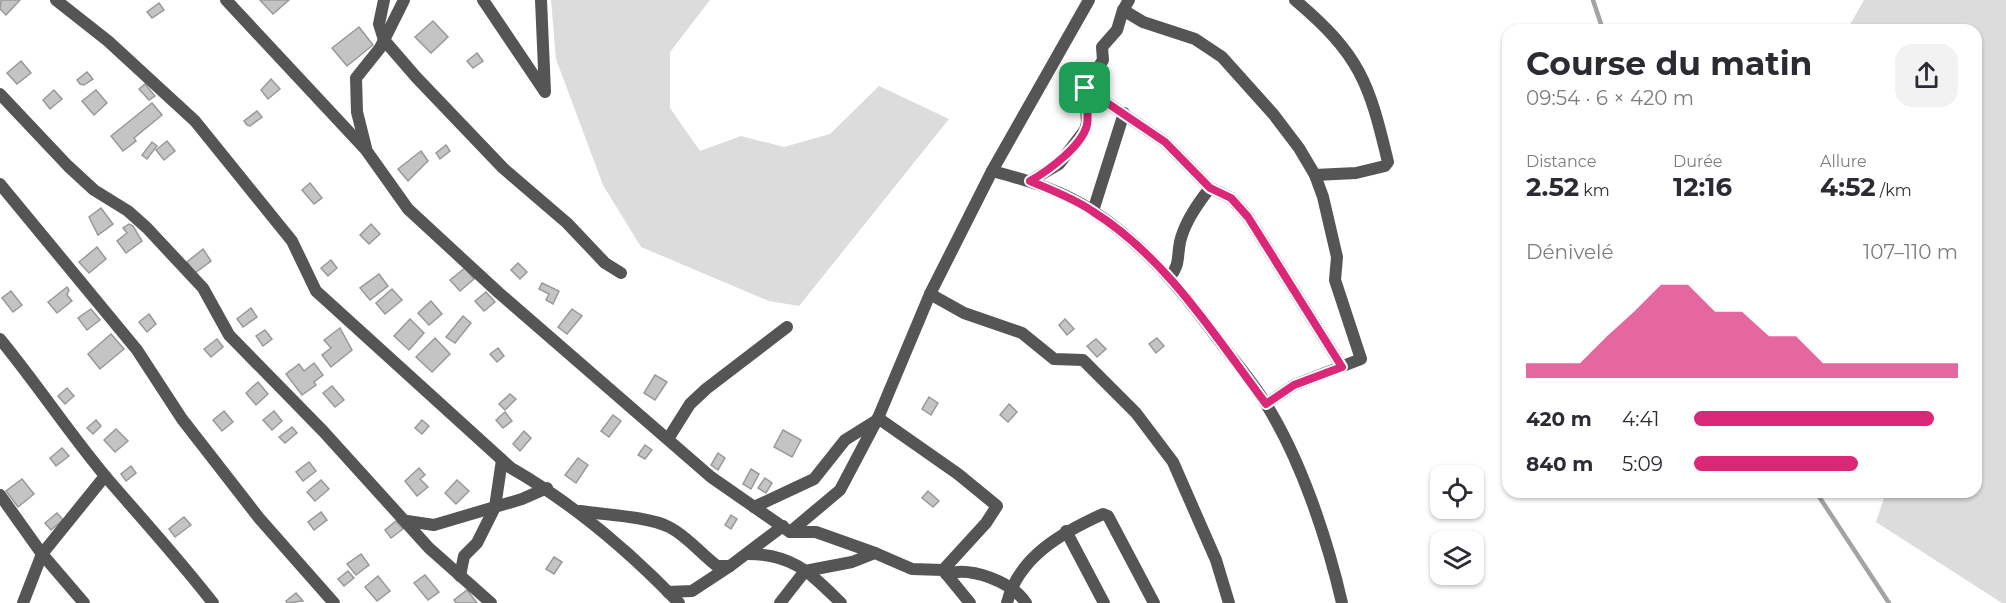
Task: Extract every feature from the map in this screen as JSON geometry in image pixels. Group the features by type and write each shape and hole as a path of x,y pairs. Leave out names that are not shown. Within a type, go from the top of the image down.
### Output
{"street":[{"path":"56,0 108,41 195,121 292,240 316,291 502,460 548,488 579,511 679,603"},
{"path":"226,0 366,150 408,208 498,293 711,477 786,529 816,532 912,569 977,575 1011,587 1026,603"},
{"path":"384,0 379,24 384,40 450,114 503,168 567,223 605,263 621,273"},
{"path":"366,150 357,112 356,78 384,40 404,0"},
{"path":"483,0 545,92 541,0"},
{"path":"668,592 692,591 840,490 878,419 930,294 992,171 1089,0"},
{"path":"1295,0 1325,25 1357,64 1369,91 1388,162 1385,166 1356,173 1315,175"},
{"path":"1030,181 1059,164 1085,130 1087,123 1085,88 1103,60 1102,47 1118,30 1126,5 1143,22 1195,39 1222,57 1274,115 1299,148 1315,175 1323,197 1337,257 1335,280 1361,359 1294,385 1266,404"},
{"path":"1085,88 1165,142 1210,188 1231,198 1248,217 1342,367"},
{"path":"0,94 94,190 128,211 147,228 202,288 229,335 407,521 429,548 491,603"},
{"path":"1093,211 1124,113"},
{"path":"992,171 1030,181 1093,211 1140,249 1170,278 1266,404 1315,511 1330,553 1342,603"},
{"path":"0,184 137,350 182,419 259,518 334,603"},
{"path":"1170,278 1180,263 1181,239 1194,211 1210,188"},
{"path":"930,294 964,313 1022,333 1054,359 1083,360 1136,413 1173,462 1216,560 1229,603"},
{"path":"668,439 698,396 732,367 787,327"},
{"path":"0,339 40,387 105,476 165,542 213,603"},
{"path":"754,507 814,479 845,440 878,419"},
{"path":"878,419 958,474 997,506 998,509 945,572"},
{"path":"460,576 464,556 477,543 495,507 502,460"},
{"path":"22,603 42,554 105,476"},
{"path":"407,521 434,525 548,488"},
{"path":"0,495 42,554 84,603"},
{"path":"579,511 647,520 667,526 688,539 717,566 730,566"},
{"path":"1007,603 1011,587 1039,552 1066,531 1106,514 1126,545 1154,603"},
{"path":"1066,531 1104,603"},
{"path":"780,603 805,570 852,562 875,553"},
{"path":"748,554 771,554 805,570 841,603"},
{"path":"945,572 970,603"}],"shaded area":[{"path":"551,0 710,0 670,52 670,108 700,151 741,136 784,147 830,134 879,86 949,119 799,306 769,301 641,247 603,185 556,59"},
{"path":"1864,0 2006,0 2006,603 2002,603 1876,522 1884,498 1982,498 1982,24 1850,24"}],"building":[{"path":"1,0 20,0 6,15 0,9"},
{"path":"260,0 289,0 273,14"},
{"path":"159,3 164,10 152,18 147,12"},
{"path":"433,21 448,37 431,53 415,37"},
{"path":"359,27 373,45 347,66 332,48"},
{"path":"477,53 483,61 473,68 467,61"},
{"path":"21,61 31,73 17,84 7,73"},
{"path":"87,72 93,79 84,85 80,84 77,80"},
{"path":"271,79 280,89 268,99 261,90"},
{"path":"145,84 155,96 149,100 139,89"},
{"path":"54,90 62,99 50,109 43,100"},
{"path":"96,90 107,103 94,115 82,101"},
{"path":"152,103 162,115 134,138 136,141 123,151 111,136"},
{"path":"257,111 262,117 250,126 247,125 244,121"},
{"path":"167,141 175,151 164,160 156,150"},
{"path":"152,142 157,146 147,159 142,155"},
{"path":"446,145 450,151 440,159 436,153"},
{"path":"421,151 428,161 408,181 398,169"},
{"path":"310,183 322,198 314,204 302,190"},
{"path":"101,208 113,224 98,235 89,217"},
{"path":"129,224 133,226 142,241 126,253 117,241 127,233 123,228"},
{"path":"371,224 380,234 369,244 360,235"},
{"path":"97,247 106,259 89,273 79,262"},
{"path":"203,249 211,261 195,273 187,262"},
{"path":"331,260 337,268 328,276 321,268"},
{"path":"518,263 527,272 520,279 511,270"},
{"path":"465,268 474,279 460,291 450,280"},
{"path":"379,274 388,286 370,300 360,288"},
{"path":"542,283 559,291 553,304 546,300 549,294 539,289"},
{"path":"67,287 69,290 67,295 72,301 57,313 48,302"},
{"path":"392,289 402,300 385,314 376,303"},
{"path":"11,291 22,305 13,312 2,298"},
{"path":"486,292 495,302 484,311 475,301"},
{"path":"431,301 442,314 429,325 418,313"},
{"path":"251,308 257,317 243,327 237,319"},
{"path":"91,309 100,320 87,330 78,318"},
{"path":"572,309 582,316 567,334 558,327"},
{"path":"149,314 156,324 147,332 139,322"},
{"path":"463,316 471,323 455,343 446,337"},
{"path":"410,319 424,333 409,350 394,336"},
{"path":"1065,319 1074,329 1067,335 1059,325"},
{"path":"340,328 352,350 331,367 322,355 331,348 324,340"},
{"path":"265,330 272,339 263,346 256,336"},
{"path":"111,334 124,349 100,369 88,354"},
{"path":"435,338 450,354 432,372 416,357"},
{"path":"1157,338 1164,346 1156,353 1149,344"},
{"path":"217,339 223,347 211,357 204,349"},
{"path":"1096,339 1106,349 1097,357 1087,346"},
{"path":"498,348 504,356 497,362 490,354"},
{"path":"314,363 323,375 314,382 316,385 302,395 286,374 299,364 304,371"},
{"path":"655,375 667,382 655,400 644,393"},
{"path":"258,382 268,394 256,405 246,393"},
{"path":"332,386 344,400 335,407 323,393"},
{"path":"67,388 74,396 65,404 58,396"},
{"path":"510,394 516,399 505,410 499,404"},
{"path":"929,397 938,403 931,415 922,409"},
{"path":"1009,404 1017,412 1008,422 1000,415"},
{"path":"224,411 233,422 222,431 213,420"},
{"path":"274,411 282,421 272,430 263,420"},
{"path":"505,412 512,421 503,428 496,420"},
{"path":"613,415 621,421 609,437 601,431"},
{"path":"96,420 101,426 93,434 87,428"},
{"path":"422,420 429,426 422,434 415,428"},
{"path":"292,427 297,433 285,443 279,437"},
{"path":"116,429 128,441 115,452 104,440"},
{"path":"783,430 801,440 792,457 774,447"},
{"path":"524,431 531,438 520,451 513,444"},
{"path":"645,445 652,450 645,459 638,455"},
{"path":"62,448 69,456 56,466 50,458"},
{"path":"718,453 725,458 718,470 711,465"},
{"path":"578,458 588,465 576,483 565,475"},
{"path":"309,462 316,471 303,481 296,472"},
{"path":"131,466 136,473 126,481 121,474"},
{"path":"419,468 425,475 420,479 428,487 417,496 405,481"},
{"path":"751,469 759,474 751,489 743,484"},
{"path":"765,478 772,483 766,493 758,488"},
{"path":"22,479 34,494 18,507 6,491"},
{"path":"321,480 329,489 315,501 307,492"},
{"path":"457,480 469,491 456,504 445,493"},
{"path":"928,491 939,501 933,507 922,498"},
{"path":"321,512 327,520 314,530 308,522"},
{"path":"57,513 63,520 51,530 45,523"},
{"path":"731,515 737,519 731,529 725,525"},
{"path":"184,517 191,525 175,537 169,529"},
{"path":"396,521 403,529 391,538 385,530"},
{"path":"361,554 369,565 356,575 347,564"},
{"path":"554,557 562,562 554,574 546,569"},
{"path":"348,571 354,578 344,586 338,579"},
{"path":"425,575 439,592 428,600 414,583"},
{"path":"378,576 390,591 377,601 365,587"},
{"path":"467,590 477,603 456,603 454,600"},
{"path":"296,593 303,601 287,603 286,601"}],"waterway":[{"path":"1593,0 1601,24"},
{"path":"1820,498 1889,603"}],"route":[{"path":"1085,88 1144,126 1186,161 1210,188 1231,198 1248,217 1342,367 1294,385 1266,404 1170,278 1140,249 1093,211 1030,181 1059,164 1085,130 1087,123 1085,88"}]}
